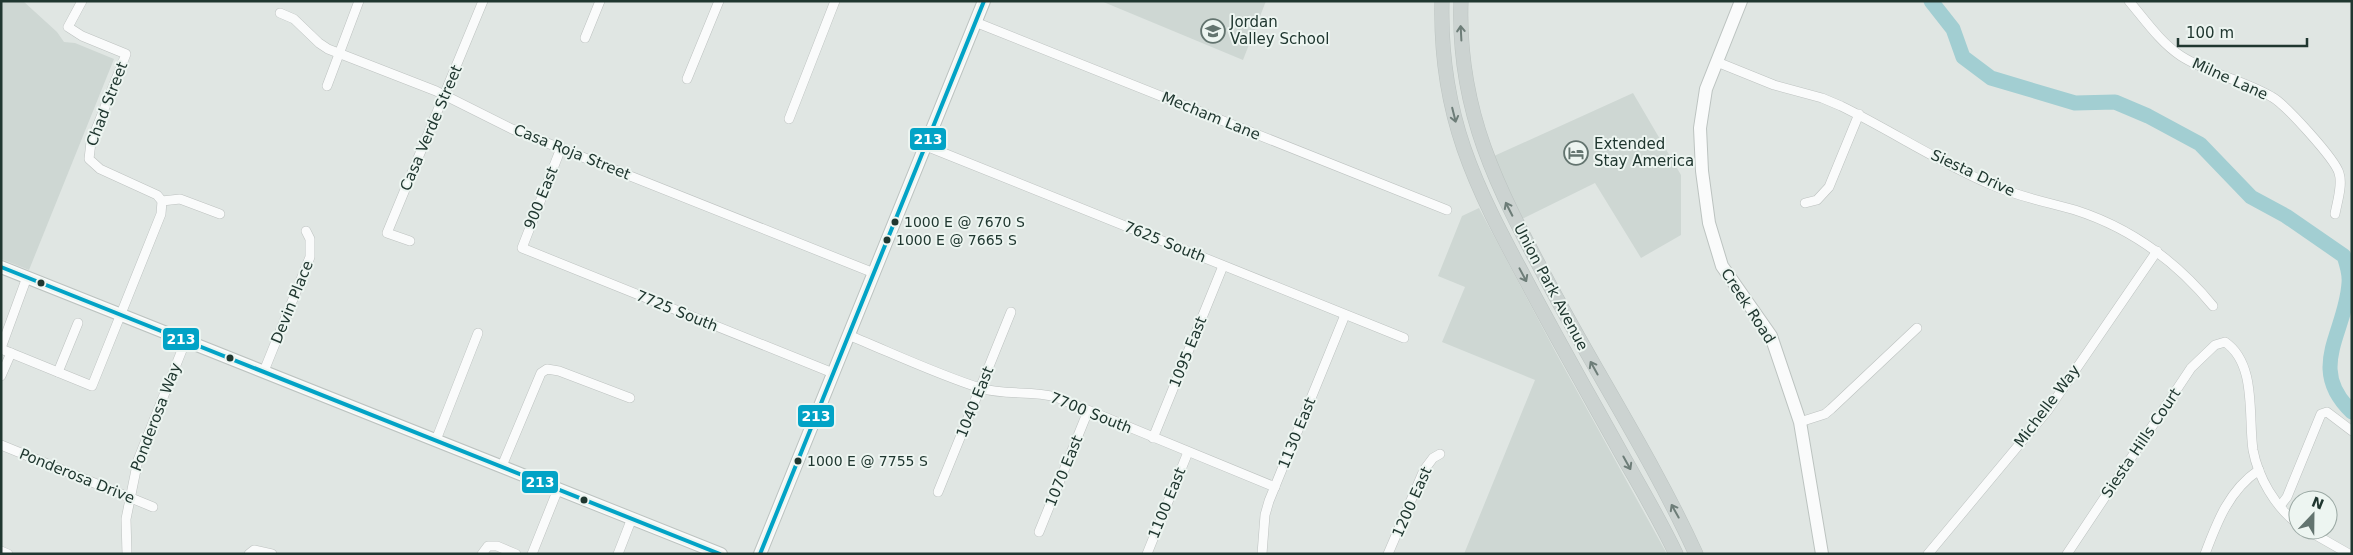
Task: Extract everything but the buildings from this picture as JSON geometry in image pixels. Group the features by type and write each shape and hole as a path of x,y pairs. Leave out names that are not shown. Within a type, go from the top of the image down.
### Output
{"main road":[{"name":"Union Park Avenue","path":"1442,1 1444,59 1449,94 1463,148 1480,193 1565,354 1676,554"},
{"name":"Union Park Avenue","path":"1461,1 1463,55 1467,87 1483,149 1496,181 1571,326 1676,512 1696,554"}],"street":[{"name":"Chad Street","path":"82,1 68,28 82,36 126,54 91,142 89,159 100,169 152,191 162,201"},
{"path":"327,86 359,1"},
{"name":"Casa Verde Street","path":"410,241 387,233 483,1"},
{"path":"585,38 600,1"},
{"path":"688,79 719,1"},
{"path":"789,119 835,1"},
{"path":"760,554 984,1"},
{"name":"Creek Road","path":"1741,1 1706,89 1700,135 1709,224 1722,266 1771,336 1800,422 1822,554"},
{"name":"Milne Lane","path":"2130,1 2154,31 2181,56 2262,92 2282,104 2318,144 2339,172 2340,188 2335,214"},
{"name":"Casa Roja Street","path":"280,13 294,19 319,43 338,53 445,95 512,129 874,273"},
{"name":"Mecham Lane","path":"975,22 1447,210"},
{"name":"Siesta Drive","path":"1717,62 1774,85 1822,98 1859,114 1974,177 2013,193 2094,217 2113,225 2157,251 2195,284 2213,306"},
{"path":"1805,203 1817,200 1829,187 1859,114"},
{"name":"7625 South","path":"926,146 1404,338"},
{"name":"900 East","path":"522,248 561,148"},
{"path":"28,277 1,348 92,386 161,214 162,201 180,199 220,214"},
{"name":"Devin Place","path":"264,372 310,257 310,238 306,231"},
{"name":"7725 South","path":"522,248 833,373"},
{"name":"Michelle Way","path":"1928,554 2048,410 2157,251"},
{"name":"1095 East","path":"1153,438 1223,266"},
{"path":"1,267 720,554"},
{"name":"1040 East","path":"938,492 1011,312"},
{"name":"1130 East","path":"1262,554 1265,515 1345,315"},
{"path":"58,372 78,322"},
{"path":"1800,422 1824,414 1831,409 1917,328"},
{"path":"436,440 478,333"},
{"name":"7700 South","path":"848,335 980,388 1003,393 1044,394 1275,487"},
{"name":"Ponderosa Way","path":"126,554 126,520 129,496 141,453 186,340"},
{"name":"Siesta Hills Court","path":"2067,554 2192,368 2215,345 2225,342 2236,354 2247,377 2253,449 2259,470"},
{"path":"1,376 11,353"},
{"path":"502,466 541,372 547,370 559,371 630,398"},
{"name":"1070 East","path":"1039,532 1088,411"},
{"path":"2280,506 2287,497 2321,414 2326,412 2352,431"},
{"name":"Ponderosa Drive","path":"1,445 129,496 153,508"},
{"name":"1100 East","path":"1147,554 1188,452"},
{"name":"1200 East","path":"1388,554 1424,470 1433,458 1440,454"},
{"path":"2205,554 2225,506 2242,484 2259,470 2280,506 2288,514"},
{"path":"532,554 558,489"},
{"path":"618,554 632,518"},
{"path":"2324,540 2346,553"},
{"path":"482,554 488,546 492,545 516,554"},
{"path":"1,551 8,554"},
{"path":"251,552 272,554"}],"shaded area":[{"path":"1,1 23,1 57,32 64,42 75,43 114,59 29,270 1,259"},
{"name":"Jordan Valley School","path":"1101,1 1266,1 1243,60"},
{"path":"1633,93 1681,175 1681,235 1641,258 1595,183 1514,223 1494,156"},
{"path":"1479,208 1556,353 1667,554 1464,554 1535,380 1442,342 1465,287 1438,276 1462,216"}],"waterway":[{"path":"1931,1 1953,29 1963,57 1991,78 2075,103 2115,102 2148,116 2200,144 2251,197 2286,216 2344,256 2349,273 2349,283 2330,365 2332,380 2339,396 2352,412"}],"transit line":[{"name":"213","path":"760,554 984,1"},
{"name":"213","path":"1,267 720,554"}],"place":[{"name":"Jordan Valley School","path":"1213,31"},
{"name":"Extended Stay America","path":"1576,153"},
{"name":"1000 E @ 7670 S","path":"895,222"},
{"name":"1000 E @ 7665 S","path":"887,240"},
{"name":"1000 E @ 7755 S","path":"798,461"}]}
